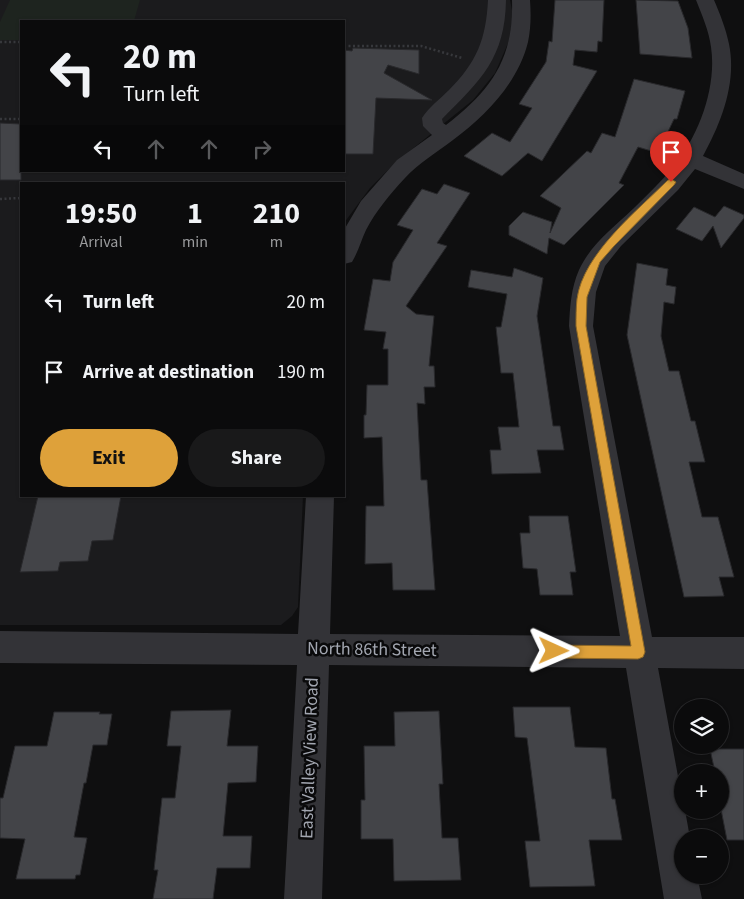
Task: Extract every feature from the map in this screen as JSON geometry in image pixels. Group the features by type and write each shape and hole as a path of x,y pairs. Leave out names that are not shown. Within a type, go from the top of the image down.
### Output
{"street":[{"path":"446,135 432,126 432,118 462,89 482,63 491,45 498,21 497,0"},
{"path":"345,254 359,223 373,203 406,164 482,106 505,75 520,42 523,15 521,0"},
{"path":"683,899 581,326 582,297 596,261 610,243 661,194 691,159 713,115 722,71 721,50 716,29 705,0"},
{"path":"691,159 744,182"},
{"name":"East Valley View Road","path":"303,899 320,497"},
{"name":"North 86th Street","path":"0,647 313,648 744,653"}],"path":[{"path":"0,42 20,42"},
{"path":"345,46 421,46 463,58"},
{"path":"0,119 20,120"},
{"path":"0,199 20,198"}],"shaded area":[{"path":"0,0 510,0 513,15 509,41 495,73 473,100 395,163 370,188 345,222 345,182 20,182 20,497 303,497 298,607 292,616 281,625 0,625"},
{"path":"10,0 140,0 134,20 20,20 20,40 0,40 0,22"}],"building":[{"path":"555,0 604,0 602,42 598,41 597,52 575,50 573,65 597,71 542,161 528,153 502,176 464,156 492,133 510,142 532,108 519,104 546,62 549,41 552,42"},
{"path":"636,0 678,1 688,28 692,58 640,54"},
{"path":"353,48 419,50 419,74 388,65 384,73 432,100 376,98 373,154 345,154 345,50 352,51"},
{"path":"634,79 685,91 677,119 674,119 658,153 638,147 619,183 624,185 564,245 549,238 547,254 509,235 509,226 523,212 552,222 550,233 561,208 540,196 587,151 591,153 602,133 615,137"},
{"path":"0,123 20,124 21,180 0,180"},
{"path":"444,184 470,193 437,243 447,246 406,306 416,314 434,316 429,366 434,366 435,387 424,387 425,404 417,403 421,480 427,480 435,590 393,590 392,563 365,564 366,506 384,506 382,437 364,438 367,385 388,385 388,349 383,349 386,332 364,330 373,279 390,281 393,262 413,230 397,225 422,189 437,194"},
{"path":"724,206 744,215 744,218 721,248 713,226 702,241 676,229 694,207 715,217"},
{"path":"637,263 668,269 666,285 676,287 674,304 664,302 661,336 669,371 679,371 691,421 695,421 705,462 689,462 702,517 718,517 734,577 719,577 724,596 684,597 627,335"},
{"path":"514,268 543,278 537,316 553,426 560,426 564,450 537,450 541,473 492,474 490,450 501,450 498,427 519,427 513,373 501,373 496,327 501,327 507,294 468,287 471,270 512,277"},
{"path":"38,497 121,497 113,540 92,541 88,561 60,562 58,571 20,572"},
{"path":"529,516 568,516 576,572 570,572 573,595 540,595 537,569 523,568 520,533 530,533"},
{"path":"513,707 570,707 575,747 606,748 612,799 615,799 622,840 589,840 595,886 530,887 525,841 540,841 527,738 515,737"},
{"path":"231,710 227,746 258,746 256,782 228,783 223,836 252,836 250,868 217,868 213,899 153,899 158,870 154,870 162,798 175,798 181,746 167,746 171,711"},
{"path":"439,711 443,784 439,784 442,838 458,838 461,880 394,881 393,839 361,839 361,800 365,800 364,746 395,746 394,712"},
{"path":"54,712 100,712 99,714 112,714 107,745 93,745 86,783 84,783 74,837 87,838 80,875 76,875 75,879 16,879 25,839 0,838 0,798 3,798 15,746 47,746"},
{"path":"729,749 744,749 744,840 729,840 729,829 725,829 723,819 729,819 729,764 713,764 711,754 729,754"}],"route":[{"path":"554,651 638,652 581,326 582,297 596,261 610,243 636,220 671,182"}]}
